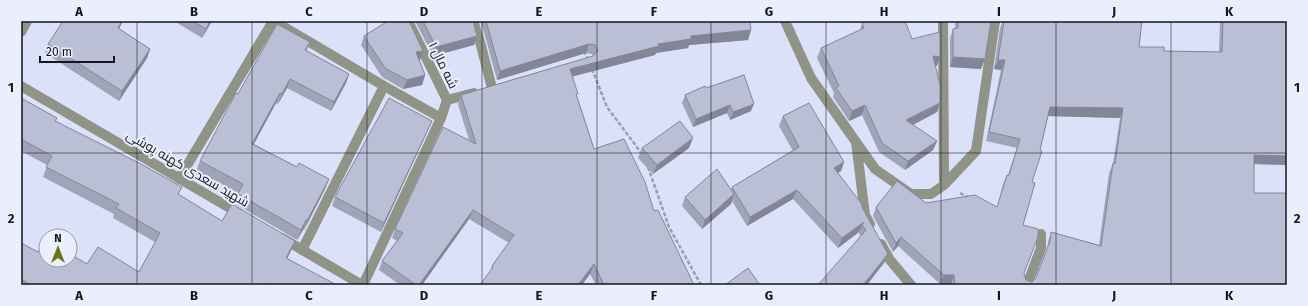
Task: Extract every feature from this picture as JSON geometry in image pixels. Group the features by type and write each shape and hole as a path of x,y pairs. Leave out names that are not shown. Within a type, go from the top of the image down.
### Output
{"street":[{"path":"21,32 27,21"},
{"path":"179,179 273,21 442,118"},
{"name":"شه مال ۱","path":"408,21 446,100"},
{"path":"274,234 362,285 442,118 446,100 496,87 473,21"},
{"path":"785,21 811,78 875,169 911,194 930,194 944,185 976,151 996,21"},
{"path":"943,21 944,185"},
{"name":"شهید سعدی کهنه پوشی","path":"21,86 247,218"},
{"path":"302,250 384,86"},
{"path":"856,140 865,216 890,260 911,285"},
{"path":"1027,285 1041,248 1041,234"}],"path":[{"path":"582,44 607,107 645,159"},
{"path":"647,166 669,227 701,285"},
{"path":"944,185 971,199"}],"building":[{"path":"63,21 122,21 118,28 150,49 122,91 48,44"},
{"path":"193,21 210,21 206,29"},
{"path":"388,21 409,21 423,51 416,52 425,75 407,80 385,68 364,36"},
{"path":"423,21 473,21 477,36 436,47"},
{"path":"486,21 750,21 751,30 691,36 691,39 658,44 659,46 570,69 578,94 576,94 594,149 624,139 645,182 654,211 658,210 694,285 604,285 594,264 578,285 480,285 514,235 473,210 419,285 416,285 382,261 403,233 395,229 443,127 476,144 461,95 593,56 598,51 595,45 589,44 500,71"},
{"path":"867,21 905,21 912,39 940,32 940,57 933,56 940,85 940,103 906,120 937,141 908,161 882,143 865,105 852,111 836,88 839,86 821,48 864,28 862,23"},
{"path":"958,21 991,21 985,59 953,57 953,29 958,28"},
{"path":"1004,21 1142,21 1139,47 1164,47 1164,51 1222,52 1223,21 1287,21 1287,156 1254,155 1254,193 1287,193 1287,285 955,285 954,275 944,275 901,237 896,243 876,207 897,181 926,203 975,195 997,207 1020,139 989,132 1005,60 998,60","holes":["1050,107 1123,108 1115,164 1113,163 1101,246 1051,232 1050,241 1036,278 1032,282 1026,280 1024,273 1038,237 1038,229 1023,225 1035,183 1032,182 1042,151 1040,150"]},
{"path":"277,24 310,42 305,50 349,74 334,102 290,79 282,94 280,93 252,144 297,167 299,163 329,179 301,230 238,194 243,184 200,161 236,93 238,94"},
{"path":"744,75 754,104 733,112 730,105 696,119 685,95 705,86 706,88"},
{"path":"21,98 57,118 55,121 141,164 182,187 178,194 222,221 232,204 295,241 286,258 333,283 332,285 31,285 21,279 21,243 38,252 38,268 78,268 78,259 87,264 98,247 139,272 160,233 116,208 119,204 46,167 52,156 21,139"},
{"path":"389,98 432,121 384,223 335,197"},
{"path":"809,103 844,162 834,168 861,203 888,254 863,285 818,285 866,230 862,225 864,222 842,238 797,190 750,217 732,187 799,147 783,116"},
{"path":"680,121 693,138 657,165 642,148"},
{"path":"717,169 734,194 705,220 685,197"},
{"path":"748,268 760,285 725,285"}]}
